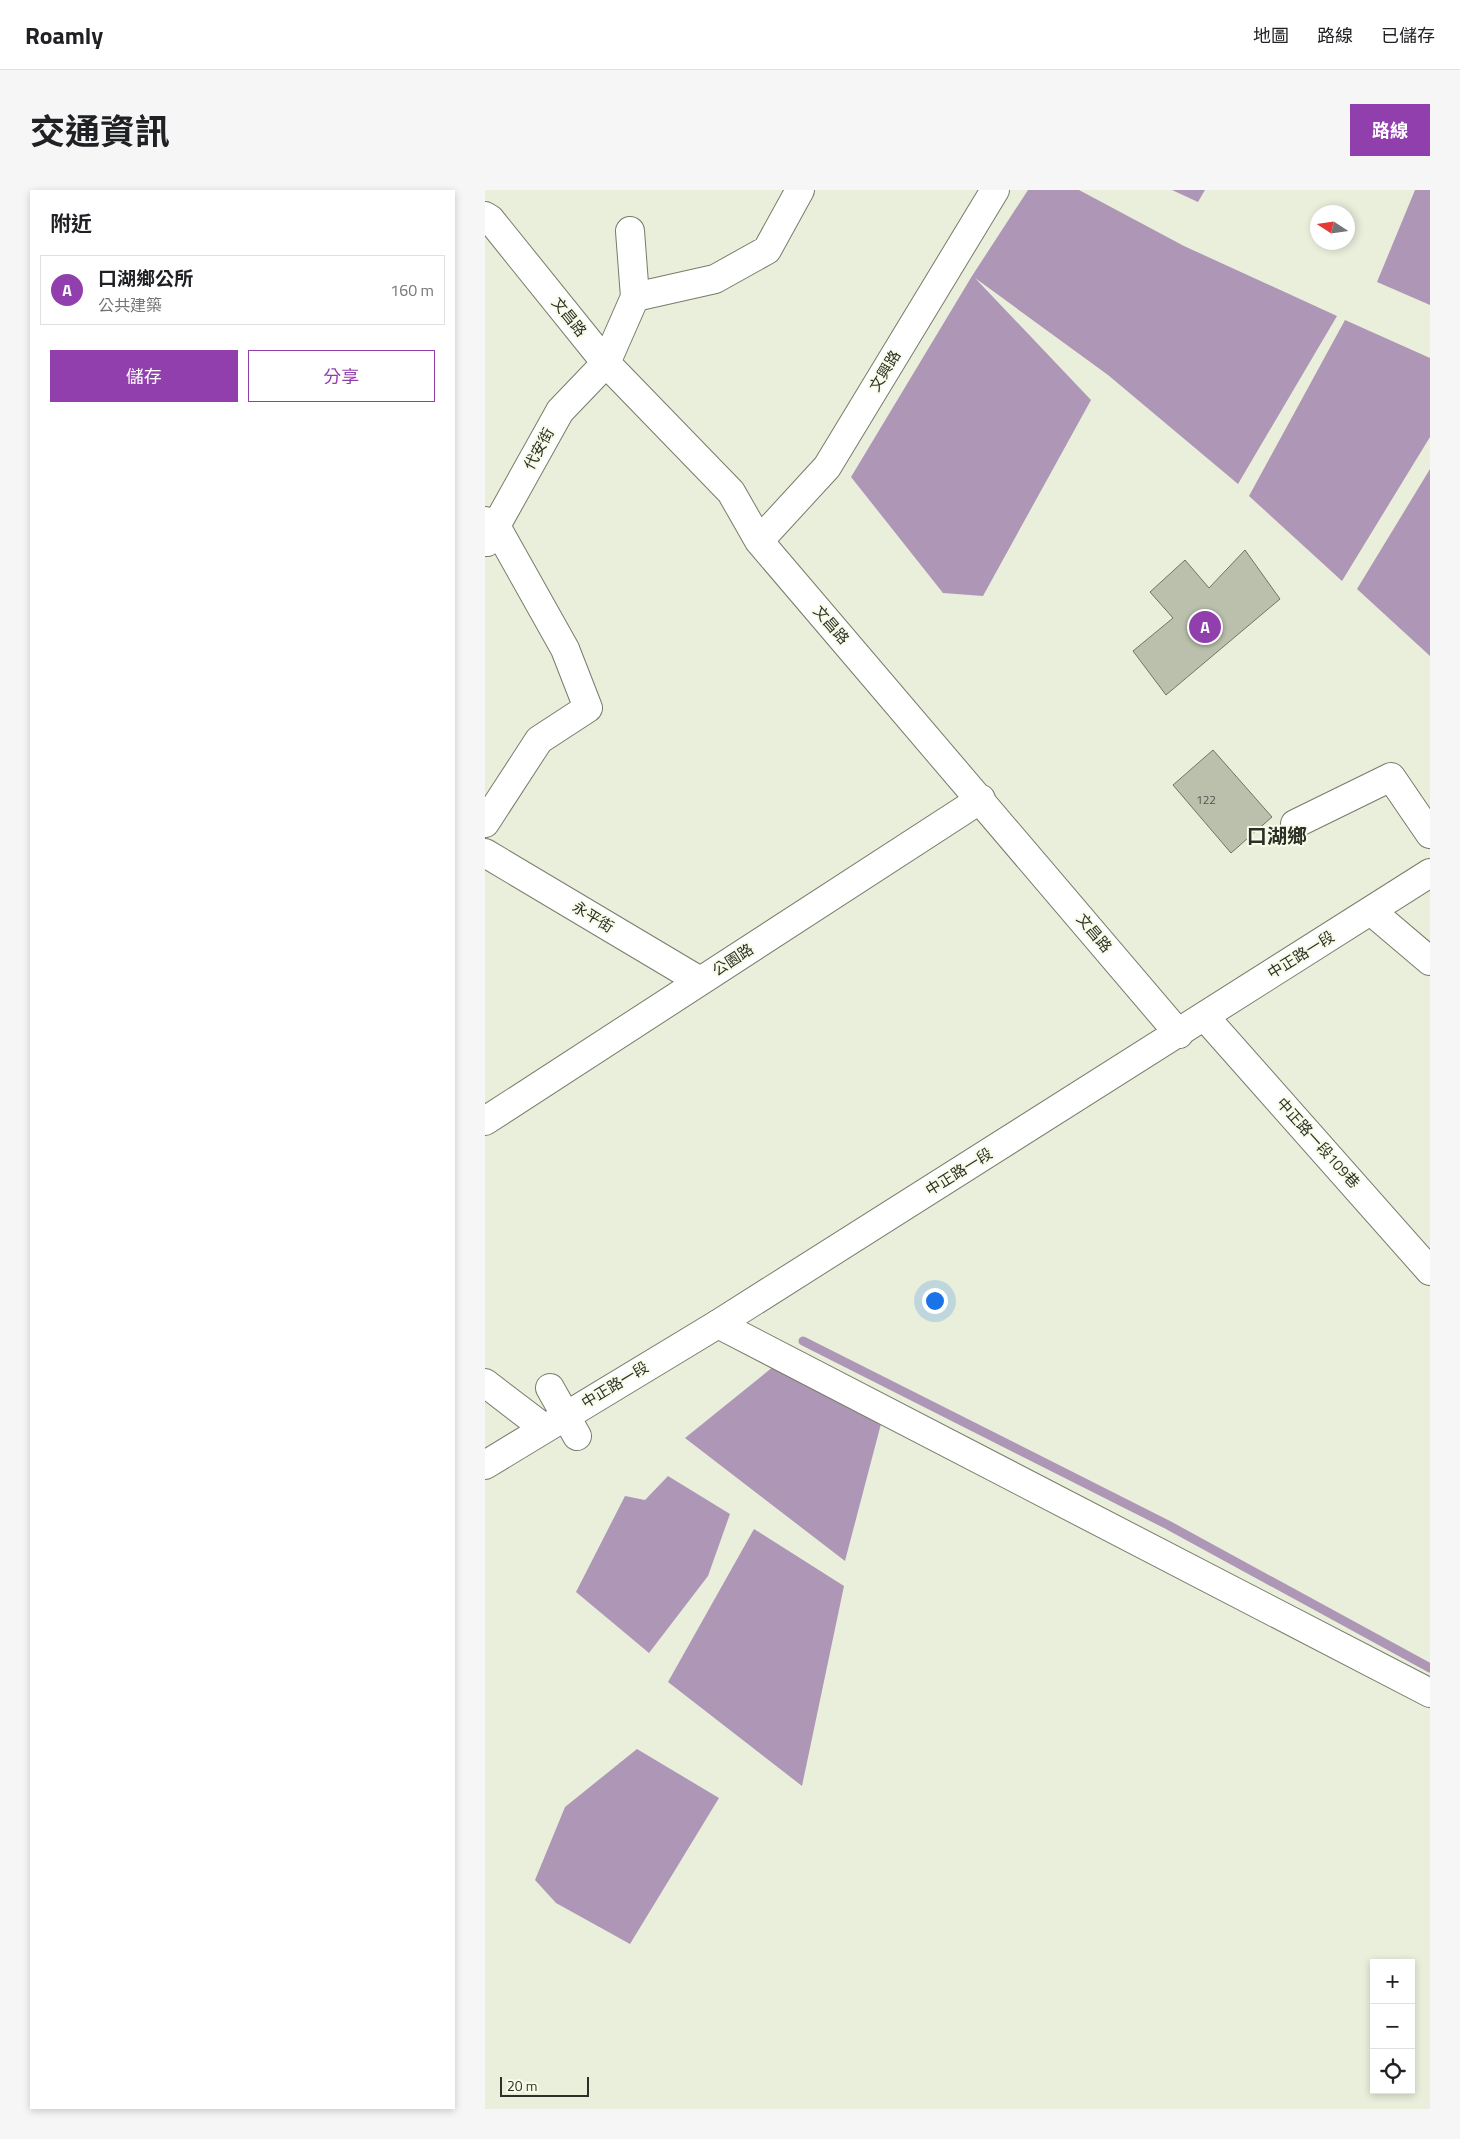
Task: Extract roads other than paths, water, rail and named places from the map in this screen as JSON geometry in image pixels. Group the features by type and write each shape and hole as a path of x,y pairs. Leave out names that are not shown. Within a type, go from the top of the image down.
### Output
{"street":[{"path":"635,297 715,279 767,250 800,190"},
{"name":"文興路","path":"759,541 827,467 995,190"},
{"name":"文昌路","path":"487,216 606,363 731,492 759,541 981,799 1179,1034"},
{"path":"606,363 635,297 629,231"},
{"name":"代安街","path":"489,531 560,411 606,363"},
{"path":"485,823 539,740 588,708 565,649 489,531"},
{"path":"1295,824 1391,777 1430,834"},
{"name":"公園路","path":"485,1121 981,799"},
{"name":"永平街","path":"485,853 701,981"},
{"name":"中正路一段","path":"485,1465 562,1426 718,1324 1430,874"},
{"path":"1371,911 1430,961"},
{"name":"中正路一段109巷","path":"1205,1017 1430,1271"},
{"path":"718,1324 1430,1693"},
{"path":"485,1383 562,1426"},
{"path":"550,1388 562,1426"}],"waterway":[{"path":"803,1341 1168,1525 1430,1668"}],"place":[{"name":"口湖鄉公所","path":"1205,627"}],"district":[{"name":"口湖鄉","path":"1277,836"}]}
